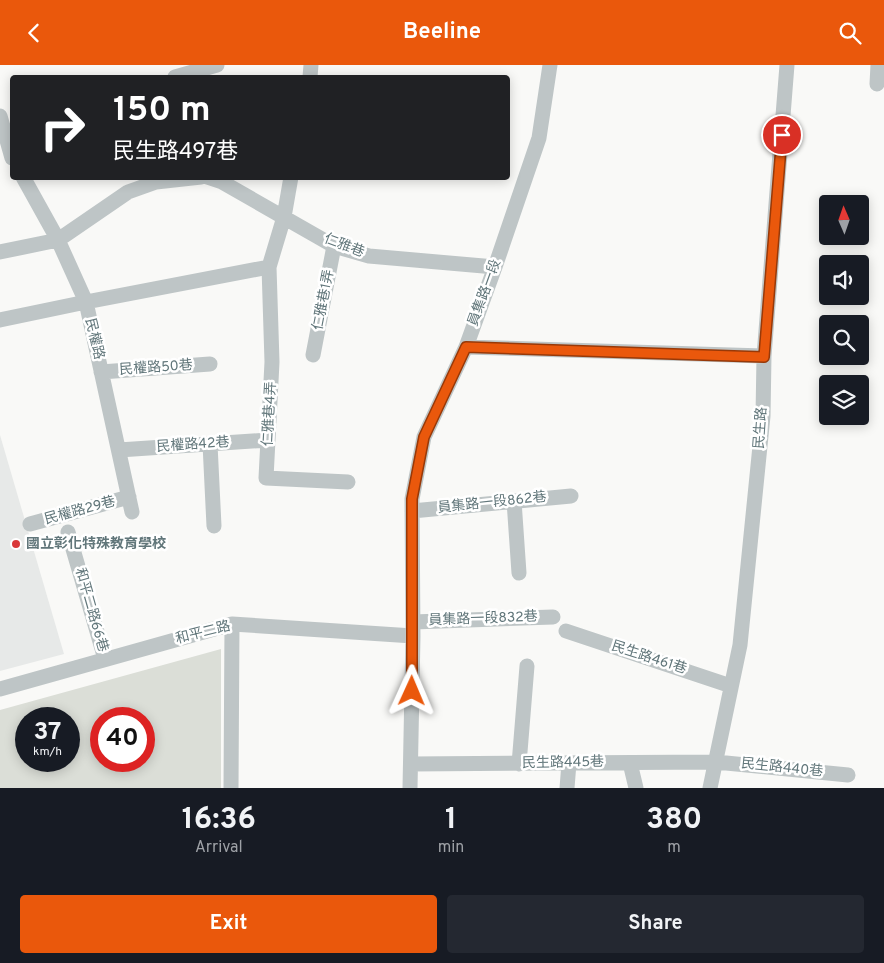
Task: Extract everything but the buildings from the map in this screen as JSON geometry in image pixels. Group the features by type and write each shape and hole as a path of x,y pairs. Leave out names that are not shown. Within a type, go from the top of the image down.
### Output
{"street":[{"path":"183,75 217,65"},
{"name":"員集路一段","path":"410,788 413,629 412,499 424,437 466,347 539,138 550,65"},
{"name":"民生路","path":"710,788 740,645 762,425 764,357 787,65"},
{"path":"877,84 878,65"},
{"path":"4,124 10,150"},
{"name":"民權路","path":"25,180 58,240 86,302 131,505"},
{"path":"0,252 58,240 128,193 156,182 174,180"},
{"name":"仁雅巷","path":"216,180 334,246 370,256 495,267"},
{"name":"仁雅巷4弄","path":"290,180 284,217 269,267 272,362 266,479 348,482"},
{"name":"仁雅巷1弄","path":"313,355 334,246"},
{"path":"0,320 269,267"},
{"path":"466,347 764,357"},
{"name":"民權路50巷","path":"101,372 210,364"},
{"name":"民權路42巷","path":"119,449 268,440"},
{"path":"210,444 214,525"},
{"name":"員集路一段862巷","path":"412,511 571,496"},
{"path":"514,501 520,573"},
{"name":"民權路29巷","path":"30,524 131,505"},
{"name":"和平二路66巷","path":"68,532 105,659"},
{"name":"員集路一段832巷","path":"413,629 553,617"},
{"path":"231,788 232,623"},
{"name":"和平二路","path":"0,689 232,623 413,629"},
{"name":"民生路461巷","path":"566,631 732,686"},
{"path":"519,764 526,666"},
{"name":"民生路445巷","path":"411,764 716,762"},
{"name":"民生路440巷","path":"716,762 848,775"},
{"path":"567,788 569,763"},
{"path":"630,763 636,788"}],"shaded area":[{"name":"國立彰化特殊教育學校","path":"0,435 64,654 0,671"},
{"path":"221,649 221,788 0,788 0,710"}],"place":[{"name":"國立彰化特殊教育學校","path":"16,544"}],"route":[{"path":"412,691 412,499 424,437 466,347 764,357 782,135"}]}
